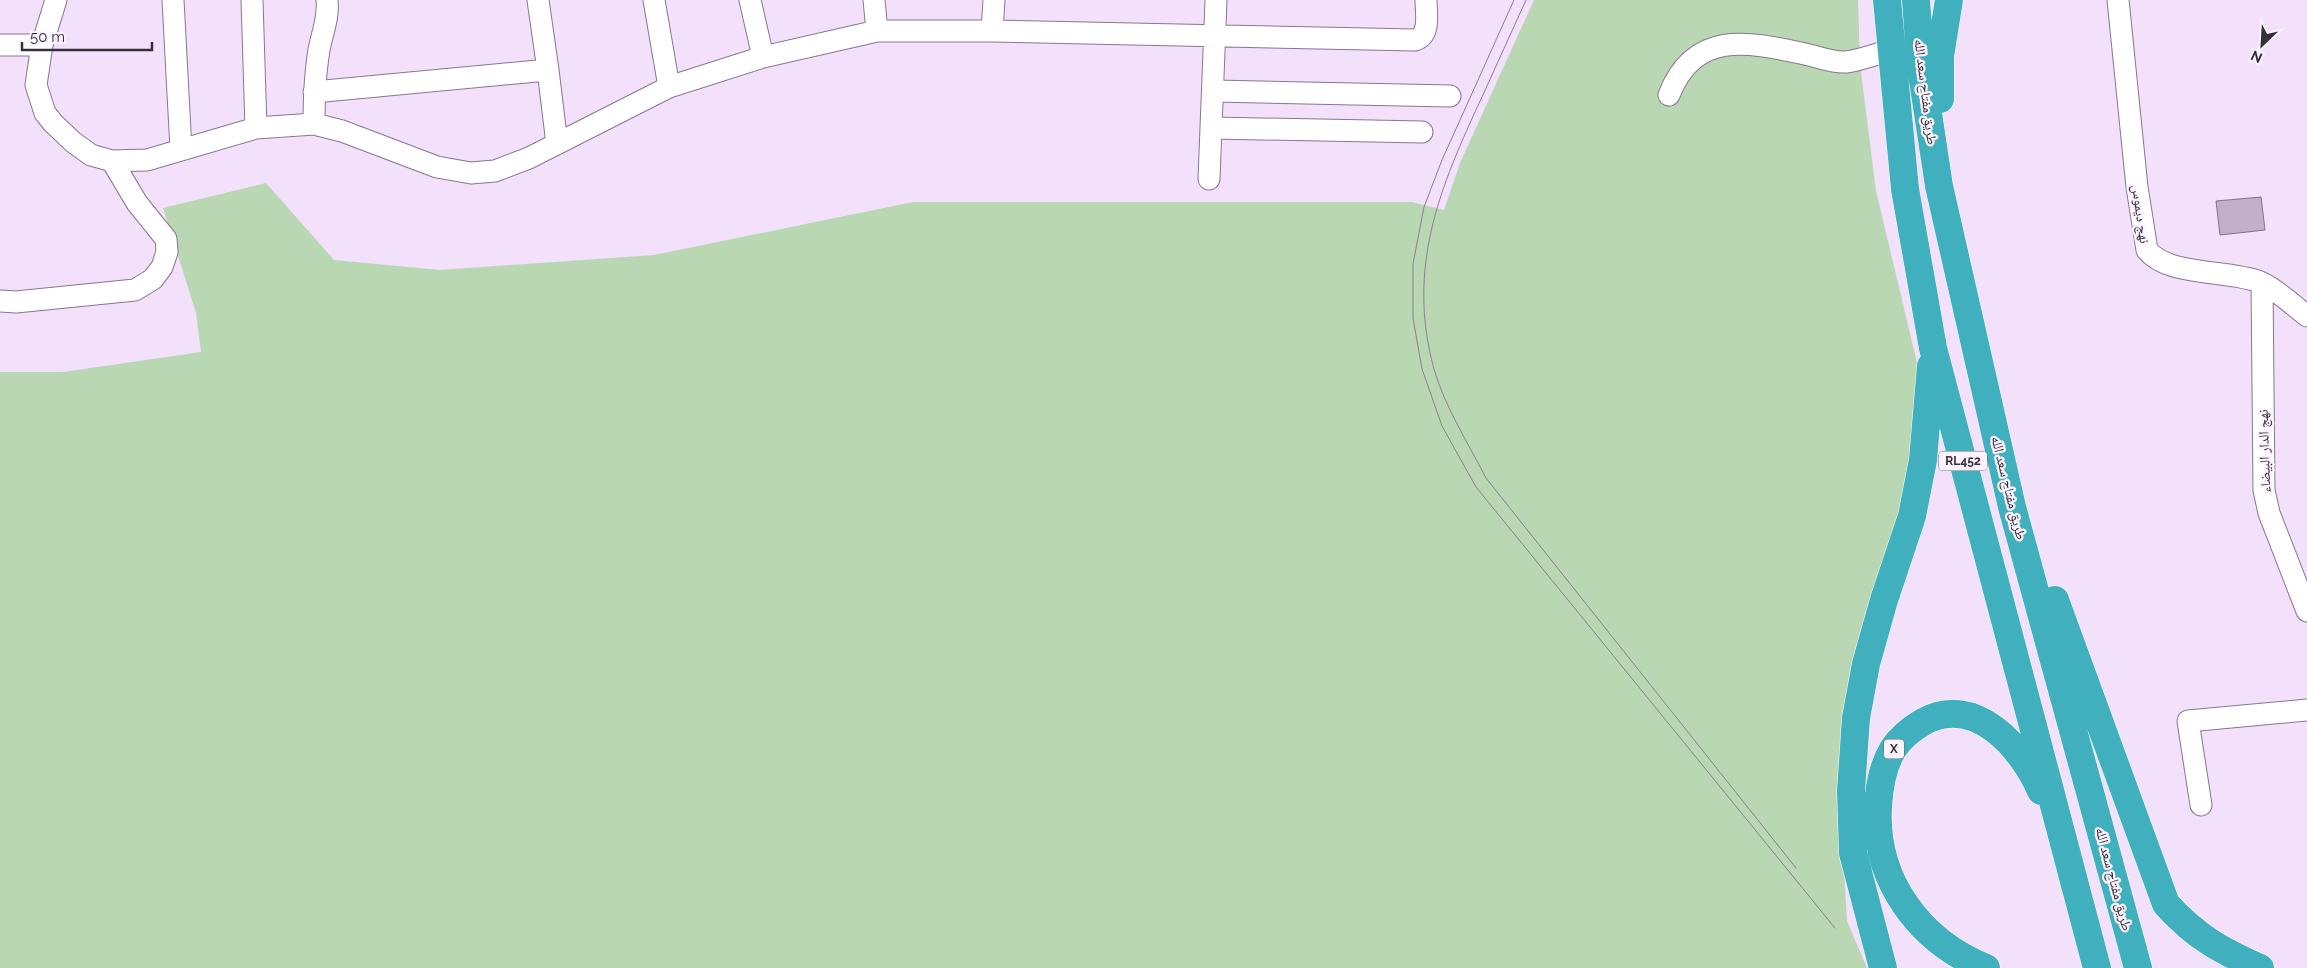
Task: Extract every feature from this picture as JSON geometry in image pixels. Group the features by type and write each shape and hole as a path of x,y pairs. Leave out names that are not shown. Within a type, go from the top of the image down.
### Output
{"highway":[{"name":"RL452","path":"1887,0 1905,189 1933,348 2070,859 2081,913 2097,968"},
{"name":"طريق مفتاح سعد الله","path":"1916,0 1921,67 1939,186 2012,507 2138,968"},
{"path":"1939,186 1940,56 1949,0"},
{"path":"1883,968 1854,852 1851,791 1856,718 1866,664 1884,600 1912,516 1923,460 1933,348"},
{"path":"2012,507 2054,599 2166,904 2186,926 2209,943 2260,968"},
{"name":"X","path":"1986,968 1946,947 1912,916 1884,868 1877,829 1879,782 1893,750 1910,729 1934,716 1962,713 1988,724 2011,743 2033,772 2070,859"}],"street":[{"path":"56,0 42,45 36,85 45,113 73,142 91,155 112,160 147,160 256,128 314,124 342,131 437,167 471,173 494,171 529,158 669,87 763,57 877,32 992,31 1416,40 1422,38 1425,32 1426,0"},
{"path":"173,0 181,150"},
{"path":"252,0 256,128"},
{"path":"314,124 314,92 320,48 327,18 328,0"},
{"path":"538,0 557,144"},
{"path":"654,0 669,87"},
{"path":"750,0 763,57"},
{"path":"874,0 877,32"},
{"path":"992,31 994,0"},
{"path":"1209,179 1213,128 1216,0"},
{"name":"نهج ديموس","path":"2118,0 2137,187 2147,250 2153,257 2166,265 2234,275 2262,283 2307,316"},
{"path":"1669,95 1675,79 1683,68 1702,52 1724,44 1748,43 1830,61 1846,62 1891,50"},
{"path":"0,45 42,45"},
{"path":"314,92 548,70"},
{"path":"1214,91 1450,96"},
{"path":"1213,128 1422,132"},
{"path":"0,302 135,290 153,279 162,267 167,252 166,239 137,203 112,160"},
{"name":"نهج الدار البيضاء","path":"2262,283 2264,490 2269,513 2306,603"},
{"path":"2201,805 2188,721 2307,710"}],"green space":[{"path":"1534,0 1858,0 1860,64 1876,191 1919,371 1910,505 1843,856 1847,921 1867,968 0,968 0,372 63,372 201,352 196,313 163,208 266,183 334,260 440,270 654,255 913,202 1412,202 1444,210 1460,163"}],"building":[{"path":"2261,197 2265,230 2220,235 2216,201"}],"tram line":[{"path":"1514,0 1442,160 1424,207 1413,264 1413,318 1422,369 1442,426 1476,487 1835,928"},
{"path":"1526,0 1453,163 1432,228 1426,262 1424,296 1426,332 1434,369 1451,411 1486,478 1796,868"}]}
